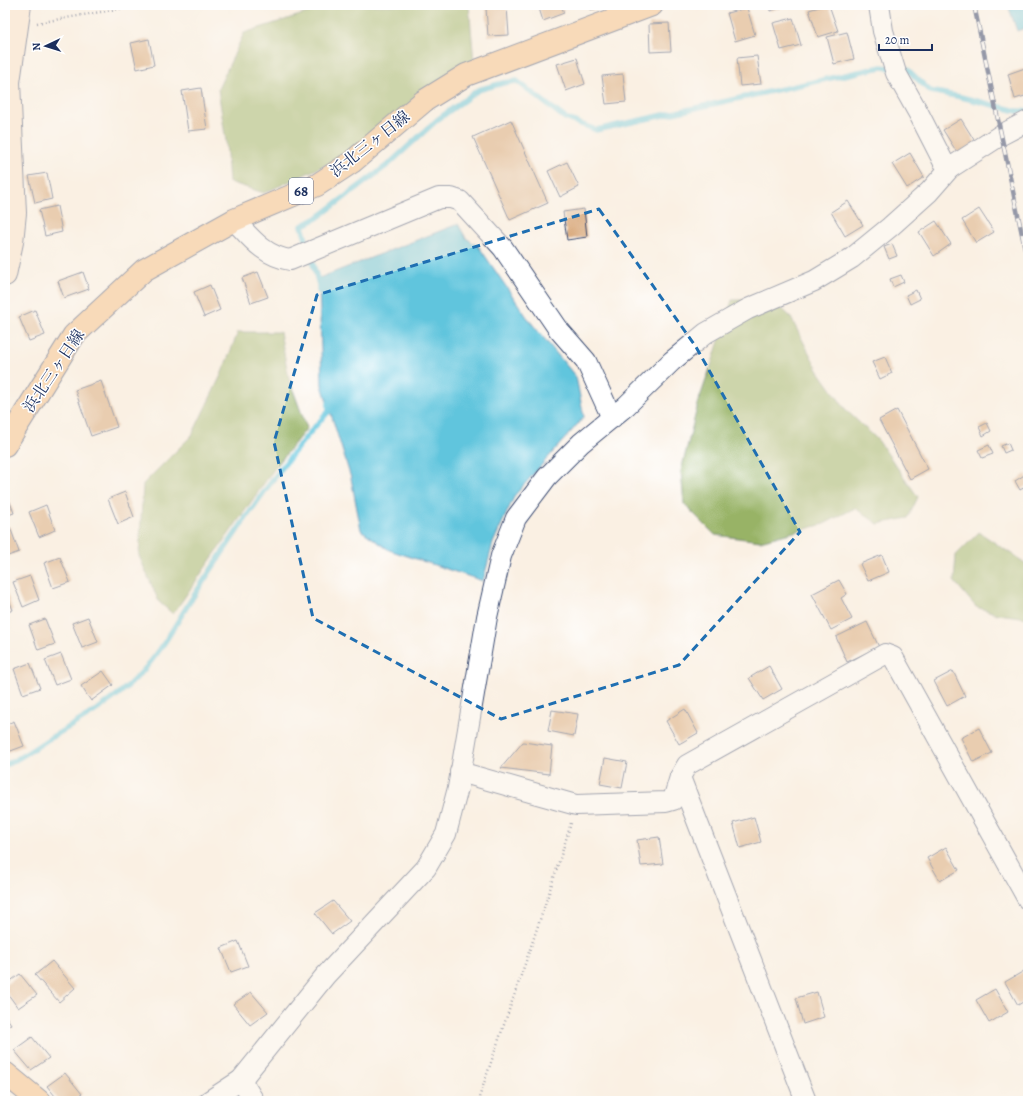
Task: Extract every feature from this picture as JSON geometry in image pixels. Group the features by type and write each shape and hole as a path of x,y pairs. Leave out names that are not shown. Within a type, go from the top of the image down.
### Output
{"main road":[{"name":"浜北三ヶ日線","path":"5,445 74,335 144,270 234,220 317,185 352,162 424,101 466,75 652,5"},
{"path":"5,1073 39,1101"}],"street":[{"path":"5,275 16,213 9,97 11,63 20,5"},
{"path":"879,5 883,31 893,65 943,161 950,168"},
{"path":"209,1101 241,1080 325,976 426,868 446,834 460,772 487,617 501,556 516,518 547,477 581,443 612,418 672,361 706,333 748,309 814,281 852,258 929,192 950,168 1001,135 1028,121"},
{"path":"234,220 261,248 279,258 290,260 439,198 451,198 460,201 502,248 560,330 586,361 612,418"},
{"path":"460,772 576,805 666,802 673,800 680,777 687,765 885,654 893,656 1028,900"},
{"path":"680,777 806,1101"},
{"path":"241,1080 254,1101"}],"path":[{"path":"16,26 141,5"},
{"path":"478,1101 556,874 576,805"}],"highlighted area":[{"path":"599,209 696,347 800,532 679,665 501,719 313,618 274,442 317,295"}],"green space":[{"path":"331,5 469,5 474,62 372,144 264,193 229,182 226,142 218,89 244,33"},
{"path":"732,300 772,300 790,316 818,370 846,410 878,440 918,497 908,518 878,524 855,508 824,524 760,541 715,535 684,504 681,471 699,400"},
{"path":"238,332 280,332 289,379 307,428 274,469 173,614 159,602 139,556 143,484 192,435 221,375"},
{"path":"979,532 1028,565 1028,618 998,614 976,607 954,581 956,555"}],"water":[{"path":"1008,5 1028,5 1028,27 1017,31"},
{"path":"458,224 466,238 479,247 529,320 576,377 584,417 515,495 493,543 483,581 389,550 361,530 351,478 322,385 319,278"}],"building":[{"path":"538,5 561,5 564,13 543,21"},
{"path":"589,5 608,5 608,6 590,10"},
{"path":"769,5 790,5 770,11"},
{"path":"829,5 838,31 818,37 809,10"},
{"path":"507,7 509,35 488,36 486,8"},
{"path":"747,8 755,35 735,41 727,13"},
{"path":"793,18 801,45 781,50 773,23"},
{"path":"669,23 671,51 650,52 649,24"},
{"path":"847,32 854,59 834,64 827,37"},
{"path":"149,39 154,65 137,69 131,43"},
{"path":"757,56 761,84 740,86 737,58"},
{"path":"577,58 585,84 566,91 557,64"},
{"path":"1025,68 1028,77 1028,95 1015,99 1008,74"},
{"path":"623,74 626,102 606,104 602,76"},
{"path":"201,88 207,129 188,131 182,91"},
{"path":"961,119 976,143 958,154 943,130"},
{"path":"511,120 548,203 510,220 473,137"},
{"path":"910,153 924,177 907,188 892,164"},
{"path":"567,162 579,187 560,197 548,171"},
{"path":"47,173 52,199 35,203 29,176"},
{"path":"848,201 863,225 845,236 831,212"},
{"path":"57,206 62,232 45,236 39,210"},
{"path":"584,209 587,237 567,240 563,212"},
{"path":"979,209 994,232 976,243 962,220"},
{"path":"936,221 951,244 934,256 919,232"},
{"path":"892,244 897,256 889,259 884,247"},
{"path":"83,272 89,289 64,298 58,281"},
{"path":"258,272 268,297 251,303 242,278"},
{"path":"901,275 904,282 893,287 890,279"},
{"path":"210,285 220,310 204,317 194,292"},
{"path":"916,290 920,299 910,304 906,295"},
{"path":"35,310 45,335 29,341 19,317"},
{"path":"885,357 892,373 880,379 872,362"},
{"path":"101,381 117,427 91,436 75,390"},
{"path":"897,410 928,469 910,479 879,420"},
{"path":"987,423 991,431 983,436 979,427"},
{"path":"1008,443 1011,450 1004,453 1001,446"},
{"path":"989,445 993,454 982,458 978,450"},
{"path":"1026,474 1028,477 1028,485 1020,490 1015,481"},
{"path":"5,489 14,513 5,516"},
{"path":"125,492 134,517 118,524 108,499"},
{"path":"46,505 55,530 39,537 29,512"},
{"path":"10,527 19,552 5,557 5,529"},
{"path":"882,555 889,572 868,581 860,564"},
{"path":"60,557 70,582 53,588 44,563"},
{"path":"30,576 39,600 23,607 13,582"},
{"path":"839,580 847,594 841,598 852,619 831,630 812,594"},
{"path":"5,589 13,610 5,613"},
{"path":"88,617 98,642 82,648 72,623"},
{"path":"45,619 55,644 38,650 29,625"},
{"path":"867,622 879,647 847,662 836,637"},
{"path":"61,654 71,679 55,685 45,660"},
{"path":"30,663 40,688 23,694 14,669"},
{"path":"769,666 782,689 763,700 749,678"},
{"path":"103,671 113,685 91,701 81,686"},
{"path":"953,671 965,696 947,706 934,681"},
{"path":"685,709 698,733 679,744 666,721"},
{"path":"552,710 578,714 574,736 548,731"},
{"path":"14,721 24,746 8,752 5,745 5,725"},
{"path":"979,728 992,753 973,762 961,738"},
{"path":"523,742 552,746 549,774 501,768"},
{"path":"605,758 627,762 622,788 600,784"},
{"path":"754,817 761,842 740,848 733,823"},
{"path":"659,837 663,864 641,866 637,840"},
{"path":"946,847 959,870 940,881 927,858"},
{"path":"333,901 350,921 332,934 315,913"},
{"path":"238,941 248,966 231,972 221,948"},
{"path":"52,961 75,988 59,1002 35,975"},
{"path":"1024,971 1028,978 1028,999 1018,1005 1005,982"},
{"path":"20,974 37,995 18,1008 5,990 5,985"},
{"path":"995,989 1008,1012 989,1023 976,1000"},
{"path":"251,992 268,1012 250,1025 233,1004"},
{"path":"817,992 824,1017 803,1024 796,998"},
{"path":"5,1015 11,1024 5,1028"},
{"path":"32,1037 49,1058 31,1070 14,1050"},
{"path":"65,1073 82,1094 71,1101 59,1101 47,1086"}],"waterway":[{"path":"319,291 319,285 302,226 317,218 389,164 437,120 478,90 517,81 565,118 596,130 881,67 891,68"},
{"path":"899,69 907,69 930,91 1017,111 1028,111"},
{"path":"5,765 21,757 105,704 116,696 145,669 161,648 226,547 275,476 329,411 329,403"}],"railway":[{"path":"974,5 1028,263"}]}
